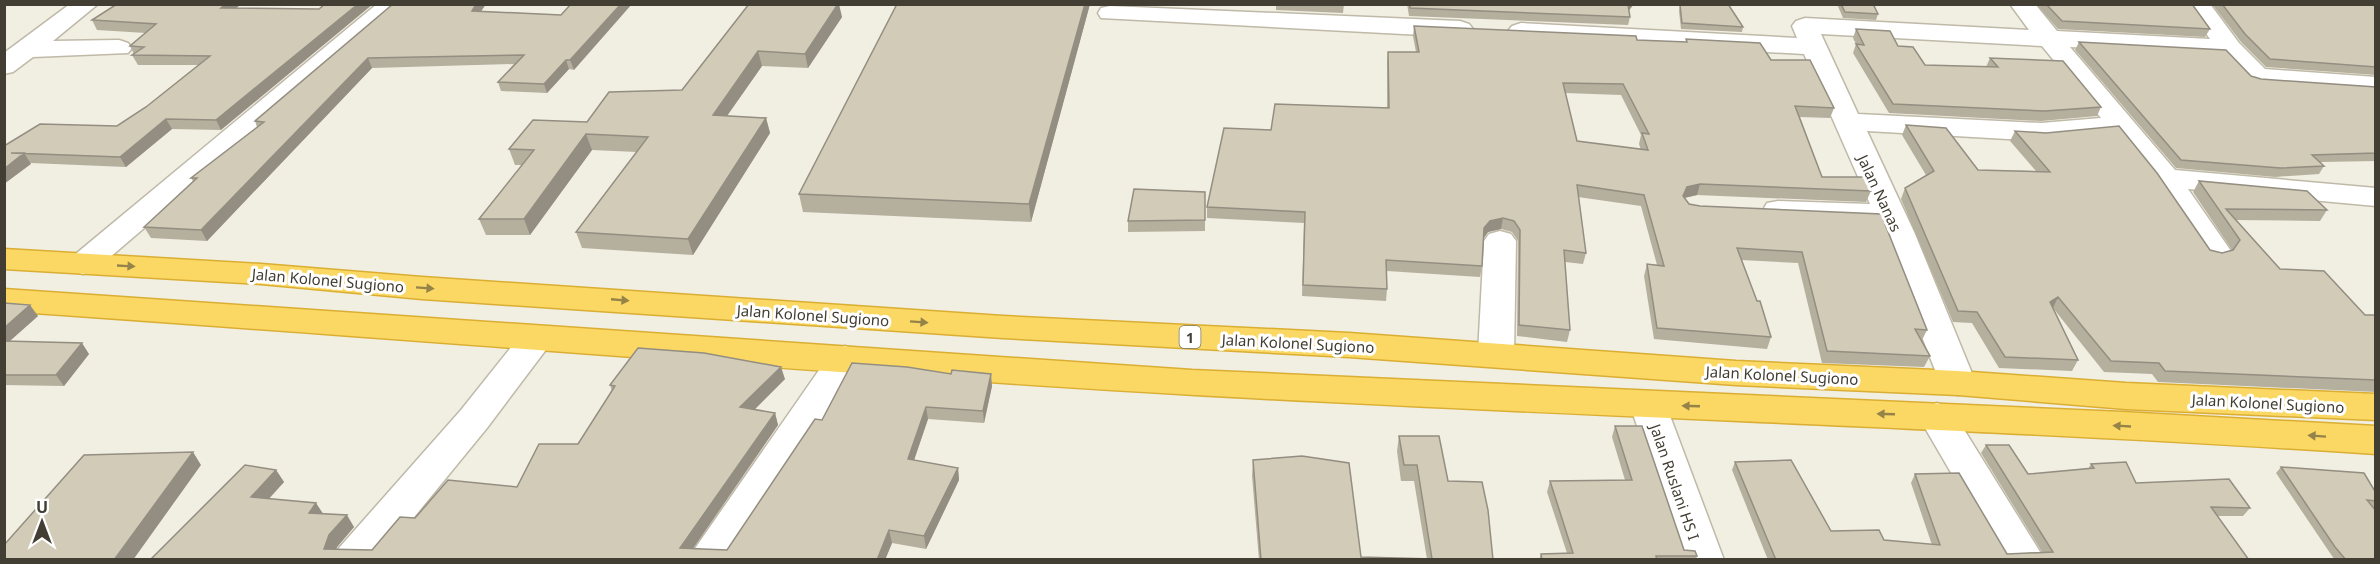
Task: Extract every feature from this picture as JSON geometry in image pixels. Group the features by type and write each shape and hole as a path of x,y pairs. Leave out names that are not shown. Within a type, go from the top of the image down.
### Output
{"highway":[{"name":"Jalan Kolonel Sugiono","path":"4,259 272,274 714,308 1003,327 1496,354 1736,373 1958,383 2126,396 2376,407"},
{"name":"Jalan Kolonel Sugiono","path":"4,300 325,320 536,339 1351,391 1936,416 2376,440"},
{"path":"692,348 714,308"}],"street":[{"path":"4,66 86,4"},
{"path":"83,264 393,4"},
{"path":"2022,4 2121,125 2145,150 2214,251"},
{"path":"2197,4 2230,48 2254,75 2262,78 2376,85"},
{"path":"1110,13 1604,34 1805,26 2230,48"},
{"name":"Jalan Nanas","path":"1805,26 1890,214 1958,383"},
{"path":"27,49 119,48"},
{"path":"1848,122 2041,132 2121,125"},
{"path":"2166,178 2376,197"},
{"path":"1754,209 1890,214"},
{"path":"1496,354 1500,241"},
{"path":"354,560 474,419 536,339"},
{"path":"708,560 845,358"},
{"name":"Jalan Ruslani HS I","path":"1648,405 1703,560"},
{"path":"1936,416 2024,560"}],"building":[{"path":"117,4 226,4 221,8 319,9 325,4 358,4 216,120 166,119 120,157 23,153 4,169 4,146 40,124 117,126 146,107 210,56 132,55 144,47 130,46 156,24 92,20"},
{"path":"393,4 476,4 472,11 561,15 571,4 621,4 570,60 566,60 544,84 498,82 524,55 368,58 201,230 144,227 197,178 191,178 264,122 255,121"},
{"path":"749,4 838,4 805,54 758,51 713,115 766,118 688,239 576,232 648,137 586,134 524,219 479,219 534,150 509,149 533,120 587,122 609,92 682,90"},
{"path":"897,4 1085,4 1029,204 799,194"},
{"path":"1410,4 1628,4 1630,17 1410,8"},
{"path":"1728,4 1743,27 1682,23 1680,5"},
{"path":"1841,4 1873,4 1878,14 1845,12"},
{"path":"2046,4 2192,4 2210,29 2062,21"},
{"path":"2222,4 2376,4 2376,67 2270,59 2245,34"},
{"path":"1414,26 1636,36 1637,40 1687,42 1686,39 1760,43 1771,60 1810,60 1834,108 1795,106 1822,177 1865,177 1871,191 1700,184 1687,187 1683,196 1689,204 1700,206 1881,214 1927,330 1915,329 1930,356 1827,351 1802,252 1737,248 1757,301 1760,301 1771,337 1657,328 1647,264 1664,266 1644,195 1577,185 1586,253 1564,250 1570,330 1519,325 1520,230 1514,221 1503,218 1490,221 1484,228 1482,266 1386,260 1387,289 1303,285 1305,212 1207,207 1224,128 1271,130 1275,104 1389,108 1388,52 1419,52","holes":["1563,83 1623,84 1649,134 1642,133 1648,150 1577,141"]},
{"path":"1856,29 1890,31 1898,46 1913,47 1925,65 1998,67 1990,58 2063,61 2101,107 2045,111 1893,104 1856,44 1864,45"},
{"path":"2079,42 2226,50 2251,76 2261,79 2376,87 2376,153 2312,155 2324,166 2280,168 2181,160"},
{"path":"1906,125 1946,128 1978,170 2050,172 2015,131 2046,133 2119,126 2157,173 2210,250 2222,253 2233,250 2240,240 2199,181 2307,191 2327,210 2226,209 2280,269 2324,271 2365,315 2376,315 2376,380 2165,371 2159,363 2111,361 2058,297 2050,302 2078,360 2005,357 1977,312 1958,311 1905,188 1934,171"},
{"path":"1134,189 1205,192 1205,220 1128,221"},
{"path":"4,303 30,305 4,328"},
{"path":"4,341 82,343 56,375 4,375"},
{"path":"638,348 704,353 781,367 740,407 775,413 680,548 727,550 815,419 822,420 852,363 907,367 951,374 952,370 991,374 983,411 926,407 908,459 958,468 924,536 889,530 877,560 150,560 245,465 276,470 251,497 316,503 309,513 347,515 329,535 324,549 372,550 400,517 415,518 448,480 517,487 539,444 578,444 615,386 610,385"},
{"path":"1615,426 1642,426 1684,550 1695,551 1697,556 1656,556 1657,560 1542,560 1541,554 1573,553 1550,481 1632,480"},
{"path":"1399,436 1439,436 1448,481 1482,482 1488,510 1493,560 1261,560 1253,460 1302,456 1349,463 1361,557 1432,559 1417,465 1404,465"},
{"path":"1986,445 2009,445 2028,474 2094,468 2091,464 2126,462 2136,483 2229,479 2250,508 2211,507 2249,560 1776,560 1735,462 1791,460 1831,531 1879,530 1884,540 1940,545 1915,474 1959,473 2007,554 2053,552"},
{"path":"193,452 114,560 4,560 4,545 84,455"},
{"path":"2281,467 2364,473 2376,493 2376,501 2367,500 2376,511 2376,560 2346,560"}]}
